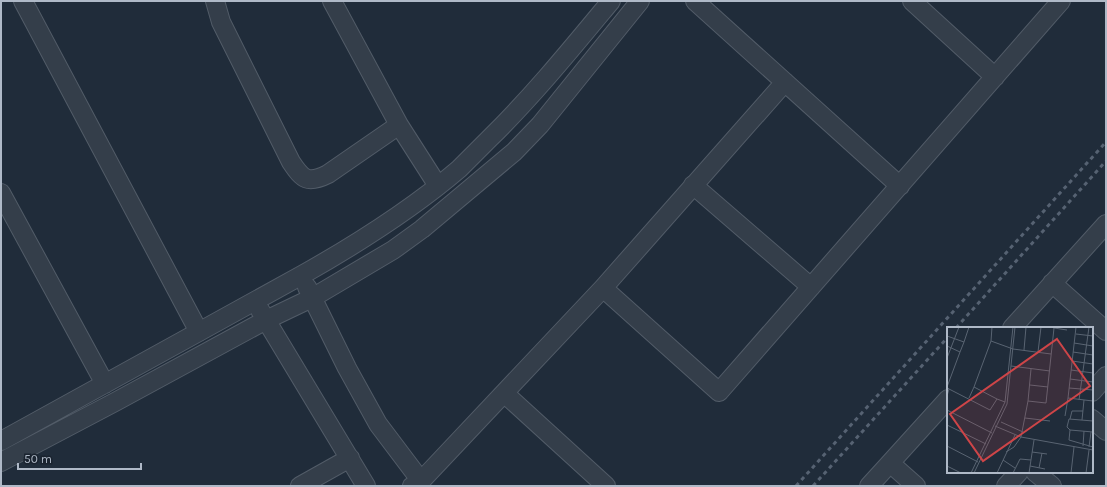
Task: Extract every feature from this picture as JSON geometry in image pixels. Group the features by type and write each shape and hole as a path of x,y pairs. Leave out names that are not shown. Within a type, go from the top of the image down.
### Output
{"street":[{"path":"23,1 199,332"},
{"path":"215,1 221,22 292,162 299,172 307,179 317,180 328,174 399,125"},
{"path":"332,1 399,125 438,186"},
{"path":"1,441 302,276 347,250 384,226 460,168 516,112 611,1"},
{"path":"1,462 266,320 312,298 393,250 422,229 514,152 540,125 640,1"},
{"path":"695,1 900,186"},
{"path":"912,1 995,77"},
{"path":"603,288 719,392 1061,1"},
{"path":"302,276 347,368 378,424 417,484 603,288 785,82"},
{"path":"694,185 811,287"},
{"path":"1,193 105,384"},
{"path":"1013,327 1105,226"},
{"path":"1052,283 1106,331"},
{"path":"255,301 366,486"},
{"path":"1093,391 1106,376"},
{"path":"504,393 606,486"},
{"path":"869,486 947,400"},
{"path":"1093,420 1106,431"},
{"path":"300,486 350,458"},
{"path":"890,463 916,486"},
{"path":"1006,486 1018,473"},
{"path":"1036,473 1052,486"}],"railway":[{"path":"796,486 1106,142"},
{"path":"957,327 1106,161"},
{"path":"813,486 947,338"}]}
